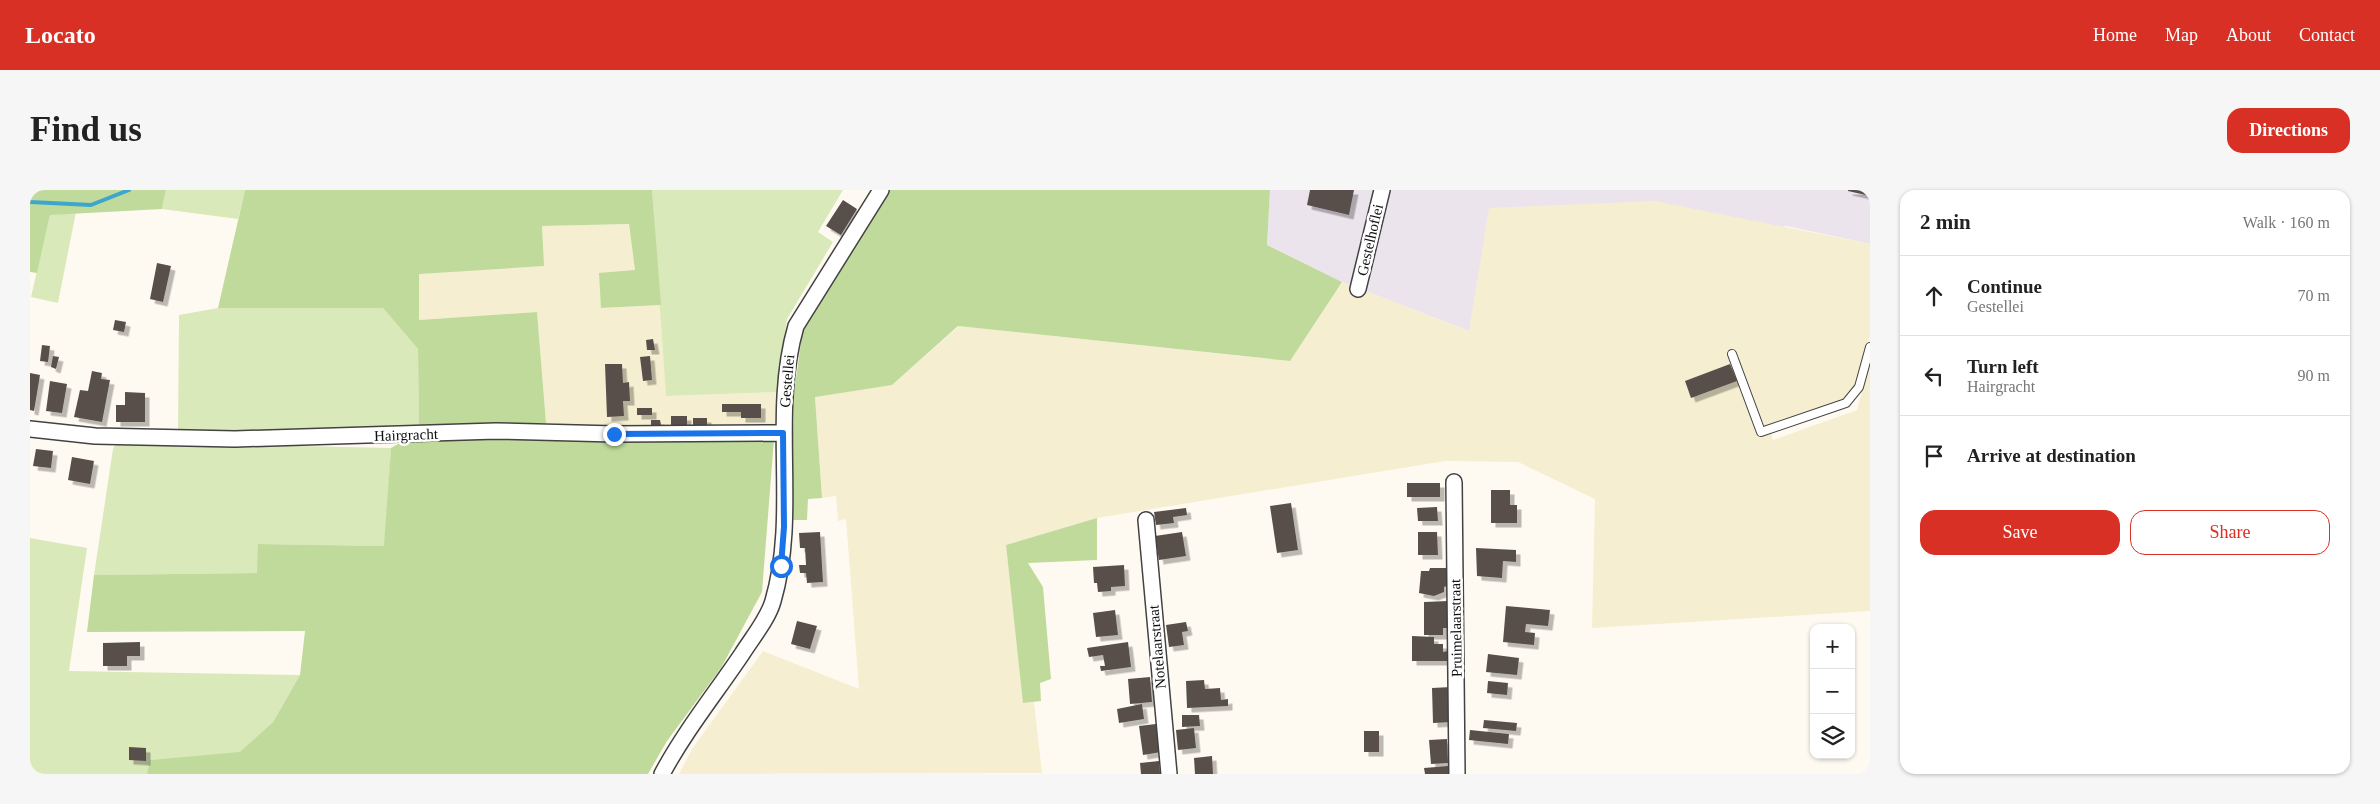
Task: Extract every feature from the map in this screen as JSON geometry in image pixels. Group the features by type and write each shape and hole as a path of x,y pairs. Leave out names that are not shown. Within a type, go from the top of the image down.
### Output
{"street":[{"name":"Gestellei","path":"662,774 681,739 736,663 772,604 781,566 784,527 783,433 786,372 796,326 881,190"},
{"name":"Gestelhoflei","path":"1358,289 1382,190"},
{"name":"Hairgracht","path":"30,429 95,436 234,439 496,431 614,434 783,433"},
{"name":"Pruimelaarstraat","path":"1454,482 1457,774"},
{"name":"Notelaarstraat","path":"1146,520 1169,774"}],"lane":[{"path":"1732,354 1761,432 1846,403 1859,388 1870,347"}],"shaded area":[{"path":"1270,190 1870,190 1870,244 1786,226 1469,331 1342,282 1267,245"},
{"path":"1655,201 1870,244 1870,337 1857,385 1841,401 1770,429 1773,440 1857,410 1870,360 1870,611 1592,628 1595,499 1518,462 1445,461 1097,518 1006,545 1024,703 1034,702 1042,773 679,774 692,749 763,651 859,689 846,519 838,521 836,496 822,498 815,396 892,385 959,326 1289,361 1342,282 1469,331 1489,208"},
{"path":"629,224 635,270 601,308 661,305 666,396 777,392 776,426 613,428 546,423 537,312 419,320 419,273 543,266 542,226"}],"green space":[{"path":"30,190 166,190 162,209 50,215 37,273 30,272"},
{"path":"166,190 245,190 238,219 162,209"},
{"path":"245,190 652,190 661,305 601,308 599,273 635,270 629,224 542,226 544,266 419,274 419,320 537,312 546,423 427,431 774,439 762,592 721,668 667,741 648,774 147,774 150,760 240,752 273,722 300,675 305,631 87,632 94,575 257,573 258,544 384,546 391,448 419,432 418,349 383,308 218,308"},
{"path":"652,190 843,190 818,232 833,242 787,319 777,392 666,396"},
{"path":"887,190 1270,190 1267,245 1342,282 1290,361 958,326 892,385 815,397 822,498 808,499 807,520 791,520 794,393 803,328"},
{"path":"76,212 58,303 31,297 50,215"},
{"path":"218,308 383,308 418,349 419,432 178,432 179,315"},
{"path":"117,442 391,448 385,546 258,544 258,573 94,575 113,449"},
{"path":"1097,518 1097,560 1028,563 1043,587 1051,679 1040,683 1041,701 1023,703 1006,545"},
{"path":"30,538 87,548 69,671 300,675 273,722 240,753 151,760 147,774 30,774"}],"building":[{"path":"1310,190 1354,190 1349,215 1307,205"},
{"path":"1870,190 1870,196 1848,191"},
{"path":"843,200 857,209 841,235 826,226"},
{"path":"157,263 171,266 163,302 150,299"},
{"path":"115,320 126,322 124,332 113,330"},
{"path":"653,339 655,350 647,350 646,340"},
{"path":"42,345 50,346 48,362 40,361"},
{"path":"53,356 59,357 56,369 51,367"},
{"path":"650,356 652,380 643,381 640,357"},
{"path":"605,364 622,364 623,383 629,382 630,401 623,401 624,416 607,417"},
{"path":"1730,364 1737,381 1691,398 1685,381"},
{"path":"92,371 102,373 101,379 110,380 102,422 74,417 80,390 88,391"},
{"path":"30,373 40,375 34,411 30,410"},
{"path":"50,381 67,384 62,413 46,411"},
{"path":"125,392 145,393 145,422 116,422 116,405 125,405"},
{"path":"722,404 761,404 761,418 741,418 741,412 722,412"},
{"path":"637,408 652,408 652,415 637,415"},
{"path":"671,416 687,416 687,426 671,426"},
{"path":"693,418 707,418 707,426 693,426"},
{"path":"651,420 660,420 661,425 651,425"},
{"path":"36,449 53,451 51,468 33,466"},
{"path":"72,457 94,461 90,484 68,480"},
{"path":"1407,483 1440,483 1440,497 1407,497"},
{"path":"1491,490 1510,490 1510,505 1517,505 1517,523 1491,523"},
{"path":"1291,503 1298,550 1277,553 1270,506"},
{"path":"1437,507 1438,521 1418,521 1417,508"},
{"path":"1186,508 1187,515 1173,517 1174,523 1156,525 1154,512"},
{"path":"820,532 823,582 807,583 806,573 800,573 799,565 806,565 805,548 800,548 799,533"},
{"path":"1182,532 1186,556 1159,560 1155,536"},
{"path":"1418,532 1437,532 1438,555 1418,555"},
{"path":"1476,548 1516,550 1516,562 1503,561 1502,578 1477,576"},
{"path":"1124,565 1125,586 1111,587 1111,591 1098,592 1097,583 1094,583 1093,567"},
{"path":"1430,568 1447,568 1447,586 1444,587 1444,592 1434,596 1419,593 1421,571 1429,571"},
{"path":"1448,601 1449,628 1443,628 1443,635 1424,635 1424,602"},
{"path":"1506,606 1550,610 1548,626 1526,624 1525,632 1535,633 1534,645 1503,642"},
{"path":"1115,610 1118,635 1096,637 1093,613"},
{"path":"797,621 817,626 810,649 791,644"},
{"path":"1186,622 1188,631 1182,632 1184,645 1169,647 1166,625"},
{"path":"1412,636 1434,637 1434,644 1443,644 1443,652 1448,651 1448,661 1412,661"},
{"path":"140,642 140,656 127,656 127,666 103,666 103,643"},
{"path":"1128,642 1131,667 1101,671 1100,666 1105,666 1103,655 1089,657 1087,648"},
{"path":"1488,654 1519,658 1517,675 1486,672"},
{"path":"1150,677 1152,702 1130,704 1128,679"},
{"path":"1204,680 1205,689 1220,688 1221,700 1228,699 1228,706 1187,708 1186,681"},
{"path":"1488,681 1508,683 1507,695 1487,693"},
{"path":"1451,687 1452,722 1433,723 1432,688"},
{"path":"1142,704 1144,719 1119,723 1117,709"},
{"path":"1182,715 1199,715 1200,726 1182,727"},
{"path":"1484,720 1517,723 1516,731 1483,728"},
{"path":"1156,724 1161,752 1143,755 1139,726"},
{"path":"1194,728 1196,748 1178,750 1176,730"},
{"path":"1470,730 1509,734 1508,744 1469,740"},
{"path":"1364,731 1379,731 1379,752 1364,752"},
{"path":"1447,739 1448,763 1431,764 1429,740"},
{"path":"129,747 146,748 146,761 129,760"},
{"path":"1212,756 1213,774 1195,774 1194,758"},
{"path":"1159,761 1160,774 1141,774 1140,763"},
{"path":"1448,766 1448,774 1425,774 1424,768"}],"waterway":[{"path":"30,202 91,205 129,190"}],"route":[{"path":"614,434 783,433 784,527 781,566"}]}
